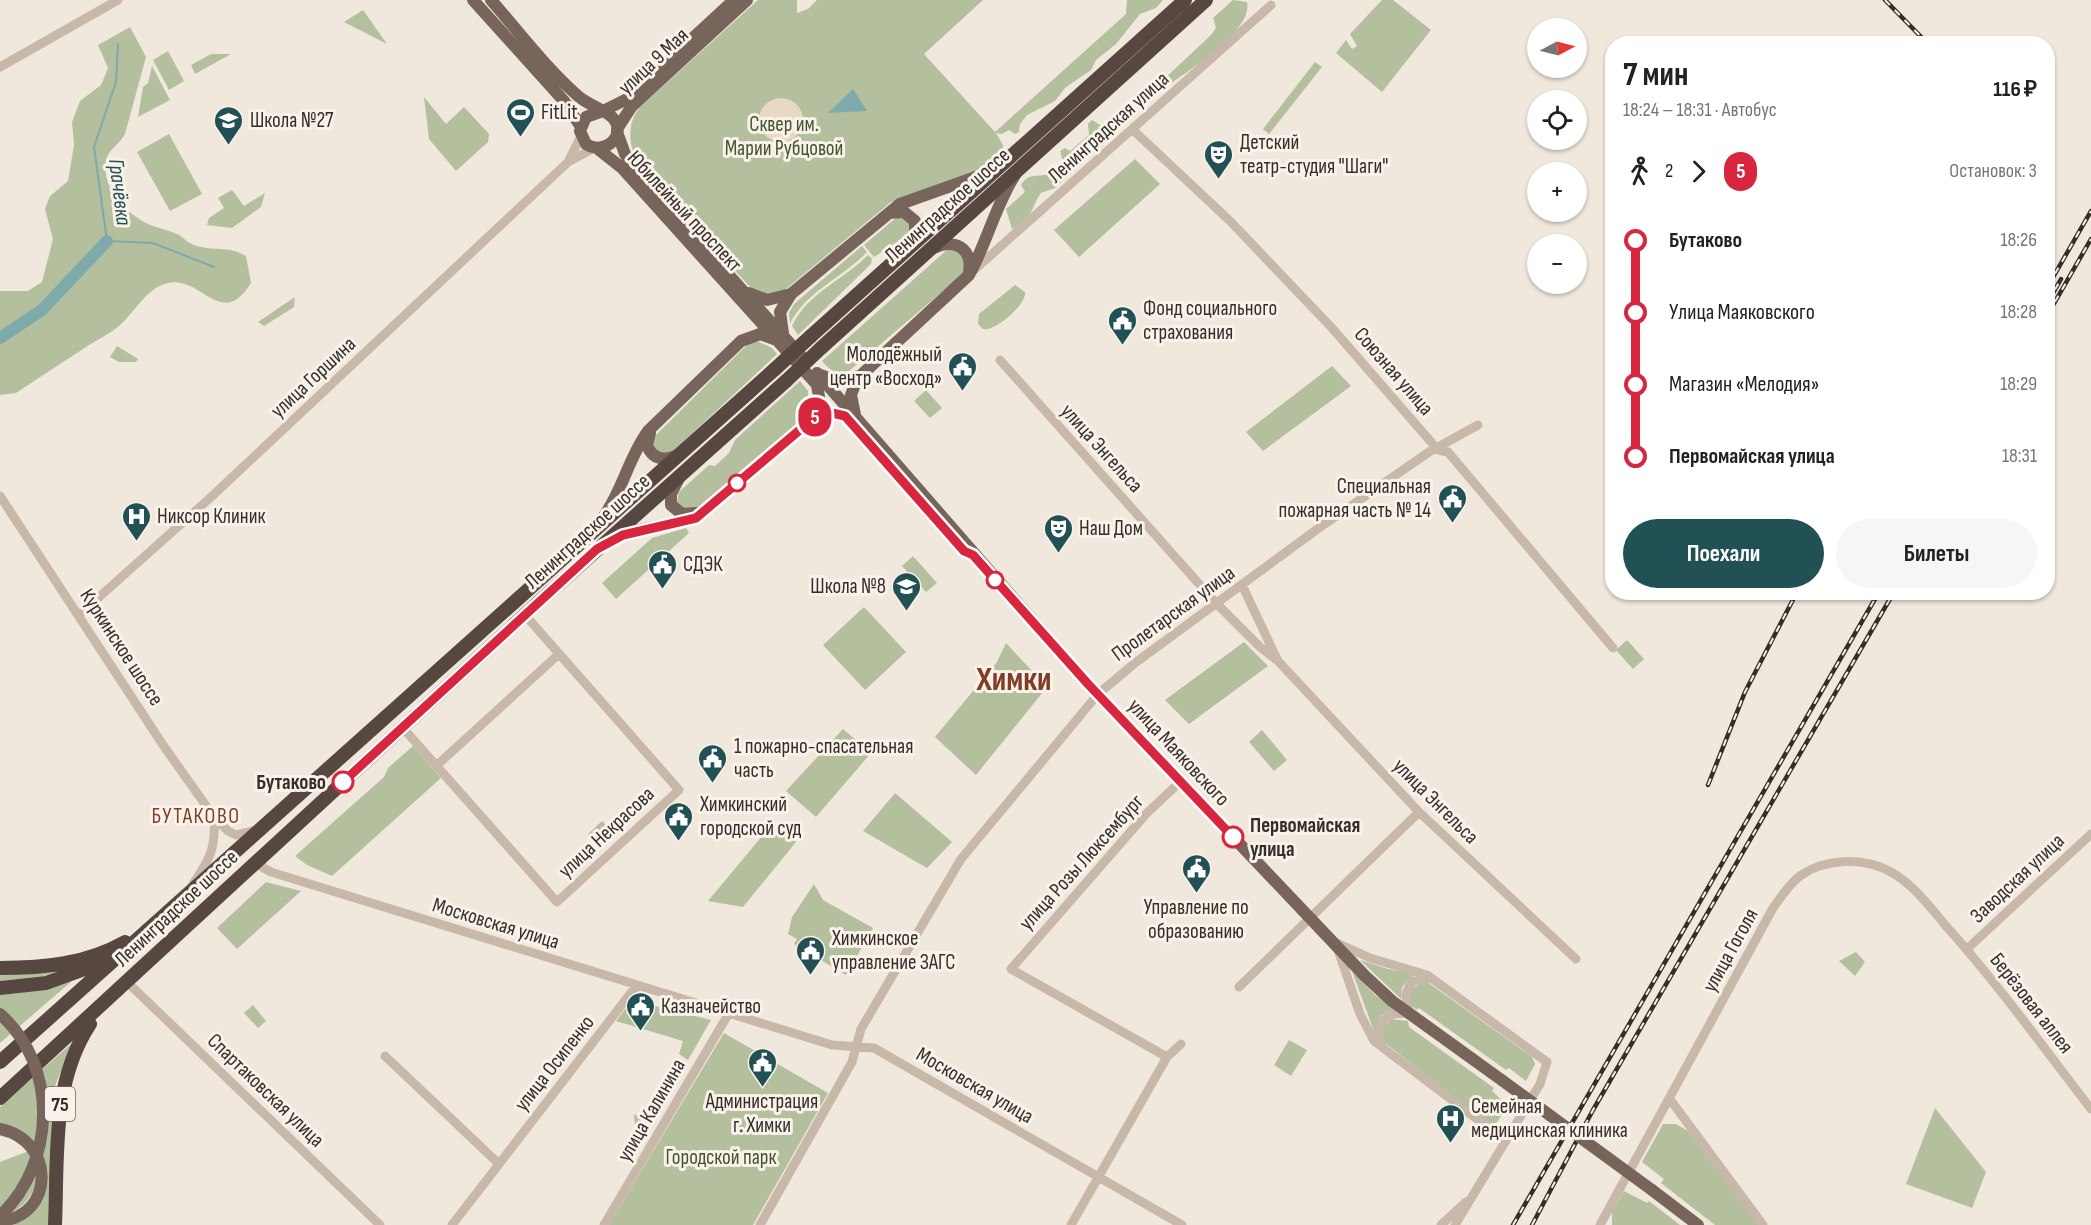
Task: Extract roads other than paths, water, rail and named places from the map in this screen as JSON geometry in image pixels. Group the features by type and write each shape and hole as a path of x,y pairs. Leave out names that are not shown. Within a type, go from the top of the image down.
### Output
{"highway":[{"name":"Ленинградское шоссе","path":"0,1062 188,891 586,539 1185,0"},
{"name":"Ленинградское шоссе","path":"0,1098 597,549 1206,0"},
{"path":"0,968 47,966 83,959 107,951 147,928"},
{"path":"0,988 46,983 68,977 99,964 123,950"},
{"name":"75","path":"55,1225 59,1122 65,1075 83,1034 111,997"}],"main road":[{"name":"Юбилейный проспект","path":"473,0 564,101 586,144 622,168 743,296"},
{"name":"Юбилейный проспект","path":"490,0 573,92 600,112 613,118 625,154 637,172 743,296"},
{"name":"улица 9 Мая","path":"600,112 627,99 734,0"},
{"name":"улица 9 Мая","path":"617,131 632,106 747,0"},
{"path":"581,131 586,117 600,112"},
{"name":"Юбилейный проспект","path":"596,149 611,144 617,131"},
{"path":"586,539 615,500 638,445 656,424 741,341 760,334 781,339 780,312 791,294 888,214 910,199 967,183 1001,166"},
{"path":"597,549 611,540 639,530 692,520 815,417 828,412 850,416 851,394 859,376 969,275 1002,197 1021,167"},
{"path":"888,214 904,212 912,216 916,223 914,235 900,257"},
{"path":"927,252 952,243 978,258"},
{"path":"741,341 748,321 743,296 767,300 791,294"},
{"name":"улица Маяковского","path":"743,296 850,416 964,551 973,555 1180,782 1379,988 1698,1225"},
{"path":"815,417 820,403 817,379 836,381 859,376"},
{"path":"656,424 647,440 651,453 662,459 681,453"},
{"path":"684,470 671,494 671,505 678,512 686,514 709,508"},
{"path":"0,1014 21,1037 38,1073 43,1117 41,1142 31,1172 18,1196 0,1216"},
{"path":"0,1129 18,1135 30,1145 39,1158 42,1175 40,1190 32,1204 20,1215 0,1221"}],"street":[{"path":"0,67 118,0"},
{"name":"Ленинградская улица","path":"969,275 978,258 1011,238 1271,5"},
{"name":"Союзная улица","path":"1132,129 1246,238 1332,328 1438,450 1448,452 1613,648"},
{"name":"улица Горшина","path":"568,162 581,131"},
{"name":"улица Горшина","path":"79,615 202,506 568,162 596,149"},
{"path":"990,227 995,239 1011,238"},
{"name":"улица Энгельса","path":"1000,360 1216,603 1278,662 1419,812 1576,959"},
{"name":"Пролетарская улица","path":"759,1225 860,1046 861,1029 961,859 1098,694 1216,603 1421,458 1478,425"},
{"name":"Куркинское шоссе","path":"0,496 163,745 214,817 228,831 236,835 260,828"},
{"name":"улица Энгельса","path":"1242,585 1278,662"},
{"name":"улица Некрасова","path":"403,728 557,902 680,790 525,615"},
{"path":"436,766 559,654"},
{"name":"улица Розы Люксембург","path":"1167,1057 1011,969 1146,814 1180,782"},
{"path":"1239,987 1419,812"},
{"path":"188,891 212,852 215,836 214,817"},
{"name":"Заводская улица","path":"1967,949 2091,834"},
{"name":"Московская улица","path":"261,858 262,867 266,870 732,1015 831,1045 874,1048 1182,1225"},
{"name":"улица Гоголя","path":"1600,1225 1773,908 1792,883 1808,871 1827,864 1853,862 1891,872 1913,888 1967,949"},
{"path":"1335,942 1370,958 1418,971 1432,978 1547,1062 1540,1084 1455,1225"},
{"path":"1335,942 1365,1026 1374,1041 1506,1141"},
{"name":"Берёзовая аллея","path":"1967,949 2091,1109"},
{"path":"1384,1048 1378,1036 1383,1020 1393,1014 1410,1013 1405,996 1409,985 1420,978 1432,978"},
{"name":"Спартаковская улица","path":"127,982 380,1225"},
{"name":"улица Осипенко","path":"452,1225 637,985"},
{"name":"улица Калинина","path":"604,1225 732,1015"},
{"path":"1071,1225 1167,1057 1181,1044"},
{"path":"385,1056 498,1164"},
{"path":"1669,1098 1763,1225"},
{"path":"1441,1225 1472,1196"}],"water":[{"path":"853,89 867,111 828,113"}],"waterway":[{"name":"Грачёвка","path":"118,44 116,82 94,147 107,241 153,243 214,267"},
{"name":"Грачёвка","path":"0,338 42,310 107,241"}],"railway":[{"path":"1885,0 1920,36"},
{"path":"2055,274 2091,211"},
{"path":"2055,302 2091,239"},
{"path":"2055,290 2061,279"},
{"path":"1708,785 1745,692 1793,600"},
{"path":"1513,1225 1874,600"},
{"path":"1532,1225 1593,1110 1889,600"}],"place":[{"name":"FitLit","path":"520,138"},
{"name":"Школа №27","path":"229,146"},
{"name":"Детский театр-студия \"Шаги\"","path":"1219,180"},
{"name":"Фонд социального страхования","path":"1122,346"},
{"name":"Молодёжный центр «Восход»","path":"963,392"},
{"name":"Специальная пожарная часть № 14","path":"1452,524"},
{"name":"Никсор Клиник","path":"136,542"},
{"name":"Наш Дом","path":"1058,554"},
{"name":"СДЭК","path":"662,590"},
{"name":"Школа №8","path":"907,612"},
{"name":"Бутаково","path":"343,782"},
{"name":"1 пожарно-спасательная часть","path":"713,784"},
{"name":"Первомайская улица","path":"1233,837"},
{"name":"Химкинский городской суд","path":"679,842"},
{"name":"Управление по образованию","path":"1196,894"},
{"name":"Химкинское управление ЗАГС","path":"811,976"},
{"name":"Казначейство","path":"640,1032"},
{"name":"Администрация г. Химки","path":"762,1088"},
{"name":"Семейная медицинская клиника","path":"1450,1144"}],"district":[{"name":"Химки","path":"1014,678"},
{"name":"БУТАКОВО","path":"196,815"}],"park label":[{"name":"Сквер им. Марии Рубцовой","path":"784,136"},
{"name":"Городской парк","path":"721,1157"}]}
